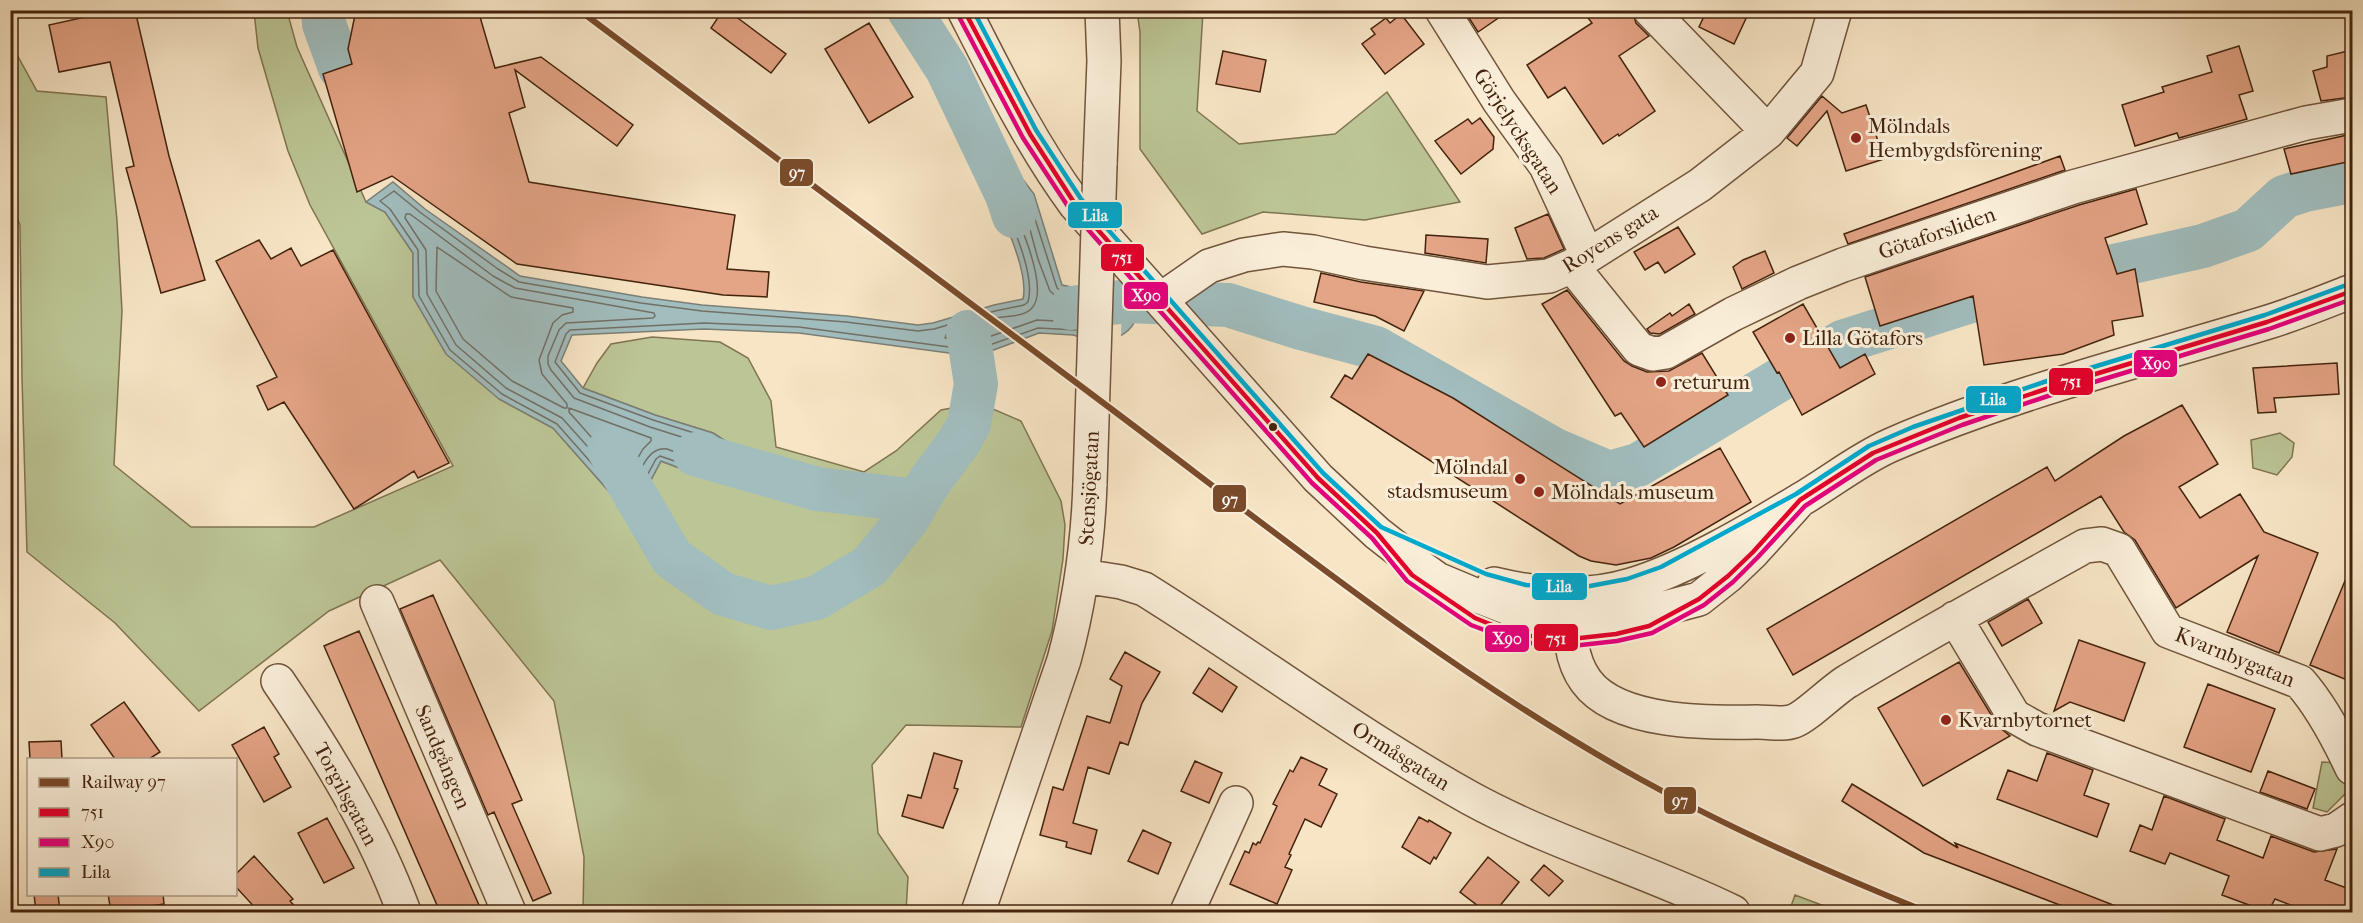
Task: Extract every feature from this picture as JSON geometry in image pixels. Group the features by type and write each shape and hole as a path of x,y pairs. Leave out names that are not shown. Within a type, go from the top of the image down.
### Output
{"street":[{"path":"964,10 1013,105 1055,177 1074,204 1318,478 1377,533 1483,581 1525,592 1570,609 1664,574 1800,500 1873,453 1927,430 2046,389 2267,322 2352,291"},
{"name":"Stensjögatan","path":"978,912 1064,660 1083,576 1090,483 1104,61 1102,10"},
{"name":"Görjelycksgatan","path":"1442,10 1499,101 1546,166 1580,260"},
{"path":"1650,10 1768,132"},
{"name":"Royens gata","path":"1163,304 1189,278 1218,263 1244,255 1283,249 1313,252 1364,263 1487,282 1549,276 1580,260 1700,184 1768,132 1817,73 1835,10"},
{"name":"Götaforsliden","path":"1580,260 1639,349 1653,354 1660,353 1798,283 1898,247 2073,187 2306,123 2352,115"},
{"name":"Kvarnbygatan","path":"1570,609 1573,653 1586,681 1601,696 1621,706 1665,719 1719,723 1794,721 1845,682 1955,618 2085,546 2102,544 2120,550 2168,631 2300,682 2339,740 2352,768"},
{"name":"Ormåsgatan","path":"1083,576 1121,582 1143,590 1191,619 1307,697 1471,799 1733,912"},
{"name":"Sandgången","path":"377,602 509,912"},
{"path":"1955,618 2014,717 2037,729 2320,834 2336,830 2352,819"},
{"name":"Torgilsgatan","path":"278,681 317,739 373,841 404,912"},
{"path":"1187,912 1236,803"}],"green space":[{"path":"254,11 287,11 297,47 366,202 385,212 413,253 413,297 499,399 553,428 614,497 637,506 661,461 711,480 748,481 758,462 713,433 655,415 583,388 611,344 652,337 720,342 748,358 771,401 776,447 864,472 896,451 941,410 979,403 1021,421 1061,501 1065,525 1063,559 1052,631 1021,727 906,725 872,765 878,833 908,877 906,912 583,912 584,857 554,701 440,560 329,611 199,711 115,623 27,552 20,225 10,203 10,42 37,91 106,97 122,311 114,465 191,527 314,527 453,466 310,205 288,151 258,48"},
{"path":"1137,11 1203,11 1197,111 1239,144 1335,134 1387,92 1460,202 1365,220 1263,212 1202,234 1140,149 1140,32"},
{"path":"2280,433 2294,443 2292,457 2277,475 2253,468 2251,440"},
{"path":"2322,762 2338,763 2349,790 2327,812 2313,808"},
{"path":"1795,895 1840,912 1789,912"}],"water":[{"path":"999,148 1034,194 1062,285 1128,299 1138,309 1135,322 1128,331 1105,344 1073,335 1039,333 983,354 949,353 799,333 704,329 572,335 561,361 583,388 655,415 713,433 758,462 748,481 711,480 661,461 637,506 614,497 553,428 499,399 446,354 413,297 413,253 385,212 366,202 393,182 425,209 520,276 702,305 847,316 918,325 1023,299 1022,271 1017,255 1004,220 983,177"}],"pier":[{"path":"1082,286 1122,294 1121,339 1105,347"}],"building":[{"path":"98,10 135,10 169,156 205,280 161,293 126,168 134,166 110,62 59,72 49,25 99,14"},
{"path":"356,10 478,10 495,68 541,57 633,125 617,146 515,70 525,107 509,113 529,182 735,215 727,269 769,272 767,297 723,295 517,264 392,176 357,192 323,74 352,64 348,49"},
{"path":"723,10 727,10 786,54 771,73 711,28"},
{"path":"1464,10 1510,10 1478,32"},
{"path":"1599,10 1632,10 1636,23 1649,36 1619,56 1655,111 1619,136 1618,134 1603,144 1565,87 1548,98 1527,65 1592,23 1588,18"},
{"path":"1707,10 1750,10 1734,44 1699,27"},
{"path":"1401,14 1424,44 1385,74 1362,44 1375,34 1371,29 1386,18 1390,23"},
{"path":"869,23 913,97 869,123 825,49"},
{"path":"2239,46 2253,91 2239,95 2247,119 2179,138 2177,133 2135,146 2122,105 2164,92 2162,87 2212,72 2207,56"},
{"path":"2352,50 2352,97 2321,101 2313,71 2327,67 2327,56"},
{"path":"1223,51 1266,60 1260,92 1216,84"},
{"name":"Mölndals Hembygdsförening","path":"1822,96 1842,113 1866,105 1884,159 1846,171 1827,111 1797,146 1787,138"},
{"path":"1480,118 1494,137 1493,149 1461,174 1435,141 1468,119 1472,124"},
{"path":"2352,134 2352,161 2291,174 2284,149"},
{"path":"2060,156 2065,170 1848,244 1844,234"},
{"path":"2136,189 2147,224 2105,238 2117,274 2135,269 2143,316 2112,321 2114,335 2063,354 1984,365 1973,296 1880,326 1865,277 2079,205"},
{"path":"1548,214 1564,249 1544,258 1527,259 1515,228"},
{"path":"1678,227 1695,254 1665,273 1658,262 1645,270 1634,252"},
{"path":"1426,235 1488,239 1486,263 1425,253"},
{"path":"259,240 271,259 291,248 301,266 333,250 449,463 418,478 414,471 354,509 284,402 268,410 257,386 277,377 216,261"},
{"path":"1765,251 1774,273 1742,289 1733,267"},
{"path":"1321,273 1361,282 1424,291 1404,331 1375,316 1314,302"},
{"path":"1567,290 1624,361 1647,372 1669,371 1702,353 1728,395 1644,447 1621,413 1615,416 1542,304"},
{"path":"1689,304 1695,314 1660,334 1650,333 1647,329 1670,313 1672,316"},
{"path":"1803,304 1840,368 1865,354 1875,374 1802,415 1779,372 1777,373 1753,332"},
{"name":"Mölndal stadsmuseum","path":"1368,354 1453,398 1620,504 1720,448 1751,502 1651,558 1616,565 1591,561 1579,556 1331,397 1345,375 1352,379"},
{"path":"2337,363 2339,394 2274,398 2276,412 2258,413 2253,368"},
{"path":"2182,405 2218,464 2179,487 2200,518 2240,494 2264,532 2318,553 2279,653 2227,632 2258,556 2176,608 2135,540 2124,532 2101,496 1793,675 1767,629 2047,467 2055,481 2124,436"},
{"path":"2352,564 2352,682 2310,665"},
{"path":"433,595 522,800 512,804 551,893 533,901 494,812 488,815 400,609"},
{"path":"2028,599 2042,623 2002,646 1988,622"},
{"path":"359,631 482,912 440,912 324,646"},
{"path":"2079,640 2145,663 2124,721 2070,702 2054,711"},
{"path":"1125,652 1160,672 1142,703 1128,745 1120,742 1109,774 1088,767 1073,823 1097,830 1091,854 1066,847 1067,842 1040,835 1053,787 1063,790 1087,716 1110,723 1122,686 1110,679"},
{"name":"Kvarnbytornet","path":"1959,662 1998,726 2010,736 1923,786 1878,708"},
{"path":"1209,668 1237,687 1222,712 1193,693"},
{"path":"2208,684 2275,709 2251,772 2184,747"},
{"path":"124,702 160,752 151,758 114,758 91,725"},
{"path":"264,727 279,754 274,757 291,787 264,802 232,745"},
{"path":"61,741 62,758 30,758 29,742"},
{"path":"934,753 962,761 954,788 958,789 943,828 902,816 908,795 921,798"},
{"path":"2047,753 2093,770 2084,795 2109,804 2097,837 1997,799 2008,770 2037,781"},
{"path":"1301,757 1327,769 1319,785 1337,794 1321,827 1305,819 1289,854 1291,855 1285,867 1292,870 1277,904 1230,884 1245,851 1249,853 1253,843 1256,845 1260,843 1277,806 1273,804 1290,770 1293,772"},
{"path":"1195,761 1222,773 1209,803 1181,791"},
{"path":"2268,771 2315,789 2307,809 2260,792"},
{"path":"1852,784 1958,848 1955,843 2131,912 2078,912 1924,853 1842,801"},
{"path":"2164,796 2225,819 2217,840 2263,858 2271,836 2314,852 2337,849 2325,880 2352,890 2352,912 2309,912 2275,899 2268,912 2222,895 2229,876 2170,853 2165,864 2130,851 2140,825 2152,830"},
{"path":"1419,817 1451,833 1436,859 1434,857 1430,864 1402,847"},
{"path":"327,818 354,868 324,883 298,833"},
{"path":"1143,830 1171,843 1158,874 1128,861"},
{"path":"254,856 293,899 290,901 300,912 259,912 237,888 237,873"},
{"path":"1488,857 1519,882 1495,912 1486,912 1460,892"},
{"path":"1544,865 1563,881 1549,896 1531,880"},
{"path":"34,896 58,896 60,912 36,912"},
{"path":"108,896 163,896 164,904 111,912"}],"waterway":[{"path":"323,10 324,24 340,68"},
{"path":"909,10 947,69 1007,195 1014,216"},
{"path":"1071,308 1128,301 1228,305 1376,348 1555,450 1609,473 1638,465 1842,342 1999,292 2203,246 2248,230 2284,197 2305,190 2352,181"},
{"path":"609,450 672,558 723,594 771,608 816,598 870,566 906,521 930,481 959,442 969,424 976,384 968,332"},
{"path":"695,454 817,489 918,501"}],"rail line":[{"name":"97","path":"579,10 1367,602 1493,690 1624,770 1735,828 1849,880 1927,912"}],"transit line":[{"name":"751","path":"964,10 1030,134 1075,204 1318,478 1377,533 1412,575 1475,618 1517,635 1571,639 1616,634 1649,626 1699,599 1753,552 1800,500 1873,453 1959,418 2267,322 2352,291"},
{"name":"Lila","path":"973,10 1036,130 1081,199 1323,473 1381,527 1486,574 1526,585 1590,586 1627,579 1661,567 1796,494 1869,446 1913,427 2044,382 2265,315 2349,284"},
{"name":"X90","path":"957,13 1023,138 1069,208 1312,483 1372,538 1407,581 1471,625 1516,642 1572,646 1617,641 1652,633 1704,605 1733,582 1805,506 1876,460 1962,425 2048,396 2269,329 2352,299"}],"place":[{"name":"Mölndals Hembygdsförening","path":"1856,138"},
{"name":"Lilla Götafors","path":"1790,338"},
{"name":"returum","path":"1661,382"},
{"name":"Mölndal stadsmuseum","path":"1520,479"},
{"name":"Mölndals museum","path":"1539,492"},
{"name":"Kvarnbytornet","path":"1946,720"}]}
